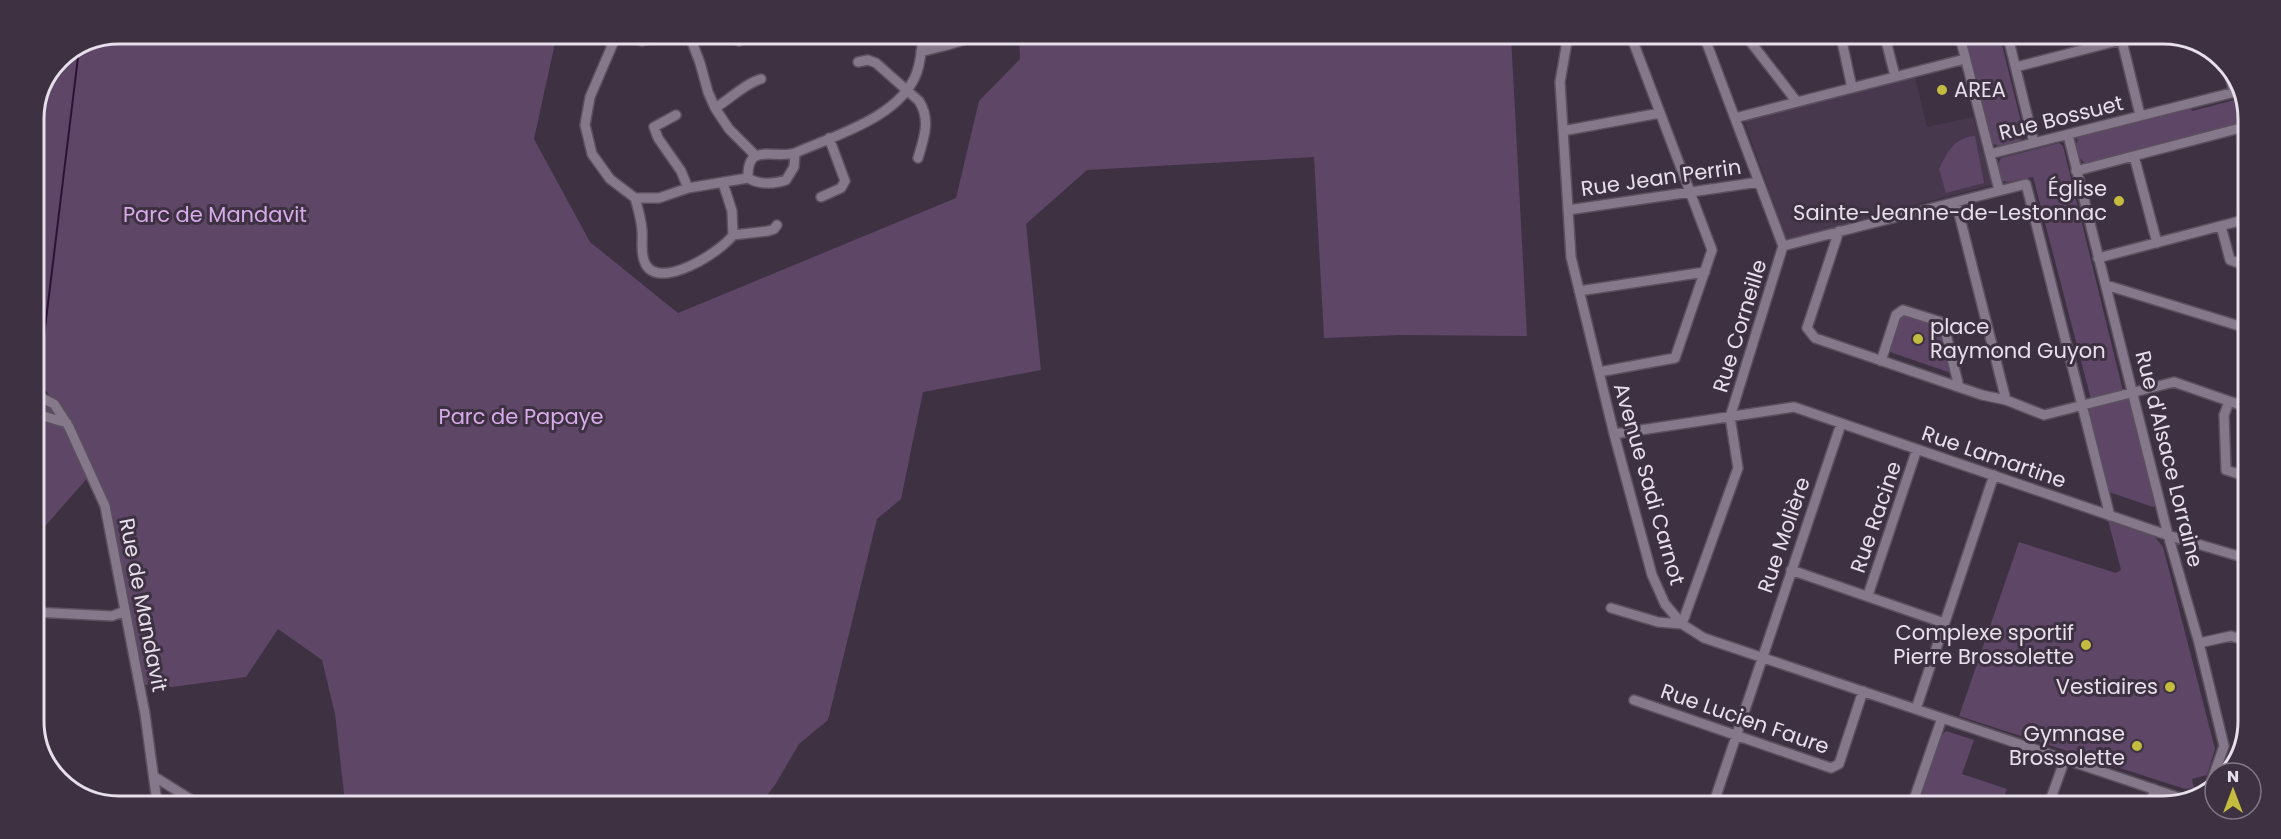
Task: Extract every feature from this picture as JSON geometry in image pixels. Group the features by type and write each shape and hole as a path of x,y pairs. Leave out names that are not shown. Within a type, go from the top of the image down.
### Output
{"street":[{"path":"613,44 590,97 585,125 587,140 598,164 610,179 635,198 659,198 688,188 748,178 755,182 766,183 786,180 794,167 795,153"},
{"path":"693,44 708,92 716,108 729,129 755,155 795,153 894,106 918,70 921,44"},
{"path":"921,52 946,44"},
{"name":"Avenue Sadi Carnot","path":"1567,44 1560,82 1571,257 1614,434 1652,575 1665,604 1682,624 1704,638 2172,795"},
{"path":"1599,372 1675,358 1712,250 1634,44"},
{"path":"1707,44 1783,246 2026,184 2110,516"},
{"path":"1752,44 1797,102"},
{"path":"1842,44 1852,88"},
{"path":"1887,44 1895,76"},
{"path":"1962,44 1999,190"},
{"path":"2010,44 2034,143"},
{"path":"2016,67 2102,44"},
{"path":"2122,44 2140,116"},
{"path":"1735,118 1965,59"},
{"path":"858,62 868,60 876,63 923,108 927,131 918,158"},
{"path":"716,108 752,81 761,79"},
{"name":"Rue Bossuet","path":"1990,154 2233,92"},
{"path":"1563,129 1569,130 1660,113"},
{"path":"676,115 654,127 658,138 681,171 688,188"},
{"path":"2076,171 2237,129"},
{"name":"Rue d'Alsace Lorraine","path":"2068,135 2168,535 2199,643 2224,746 2219,761"},
{"path":"821,196 841,188 845,181 829,138"},
{"path":"748,178 748,171 755,155"},
{"path":"2134,156 2157,243"},
{"name":"Rue Jean Perrin","path":"1568,210 1759,182"},
{"path":"723,183 732,211 733,235"},
{"path":"635,198 642,230 642,254 646,266 651,270 664,273 684,269 717,252 733,235 768,231 777,225"},
{"path":"1956,202 2006,400"},
{"path":"2098,258 2237,222"},
{"path":"2221,226 2230,260 2237,263"},
{"path":"1839,231 1807,328 1815,338 1959,387 2006,400 2044,415 2174,382 2237,405"},
{"name":"Rue Corneille","path":"1730,417 1783,246"},
{"path":"1580,291 1705,272"},
{"path":"2106,285 2237,325"},
{"path":"1881,361 1899,312 1903,310 1941,322 1944,326 1959,387"},
{"name":"Rue de Mandavit","path":"44,399 54,404 67,423 105,506 145,714 157,796"},
{"path":"2229,402 2224,415 2226,470 2238,474"},
{"name":"Rue Lamartine","path":"1614,434 1794,406 2110,516 2238,556"},
{"path":"44,416 67,423"},
{"path":"1611,608 1658,622 1682,624 1738,468 1730,417"},
{"name":"Rue Molière","path":"1716,796 1841,424"},
{"name":"Rue Racine","path":"1869,596 1917,449"},
{"path":"1916,709 1994,476"},
{"path":"1791,570 1944,623"},
{"path":"44,613 112,616 125,611"},
{"path":"2199,643 2231,636 2238,638"},
{"name":"Rue Lucien Faure","path":"1634,700 1827,767 1836,767 1839,764 1863,691"},
{"path":"1915,796 1942,718"},
{"path":"2052,796 2065,759"},
{"path":"155,777 185,796"},
{"path":"2153,796 2154,789"}],"shaded area":[{"path":"1915,77 1927,127 1973,117 1992,185 1787,241 1744,120"}],"green space":[{"name":"Parc de Papaye","path":"555,44 534,139 590,242 678,313 956,198 979,101 1020,59 1019,44 1511,44 1527,336 1401,335 1324,338 1314,157 1087,170 1026,224 1041,370 923,392 901,499 877,519 828,720 799,744 766,796 344,796 335,714 322,660 278,629 246,677 172,687 139,684 111,528 90,475 44,527 44,402 54,403 44,387 45,104 56,77 66,66 77,56 104,45"},
{"path":"1968,44 2002,44 2024,134 2020,141 1999,146 1993,144"},
{"path":"2235,100 2237,126 2086,164 2079,158 2076,144 2078,140 2076,139 2081,135 2190,107 2192,111"},
{"path":"1975,136 1984,183 1946,193 1939,169 1942,162 1952,146 1962,139"},
{"path":"2059,143 2063,146 2123,391 2091,399 2033,177 2002,181 1998,164 2001,158"},
{"name":"place Raymond Guyon","path":"1900,313 1939,324 1954,374 1887,351"},
{"path":"2125,398 2129,400 2157,504 2153,507 2109,492 2088,411 2092,405"},
{"name":"Complexe sportif Pierre Brossolette","path":"2108,520 2155,537 2163,547 2215,749 2211,761 2203,761 2203,776 2192,779 2194,788 2185,789 1959,716 2019,542 2116,573 2121,570"},
{"path":"1946,731 1974,740 1962,774 2007,789 2005,796 1921,796 1942,735"}],"waterway":[{"path":"44,336 78,55"}],"place":[{"name":"AREA","path":"1942,90"},
{"name":"Église Sainte-Jeanne-de-Lestonnac","path":"2119,201"},
{"name":"place Raymond Guyon","path":"1918,339"},
{"name":"Complexe sportif Pierre Brossolette","path":"2086,645"},
{"name":"Vestiaires","path":"2170,687"},
{"name":"Gymnase Brossolette","path":"2137,746"}],"park label":[{"name":"Parc de Mandavit","path":"215,215"}]}
